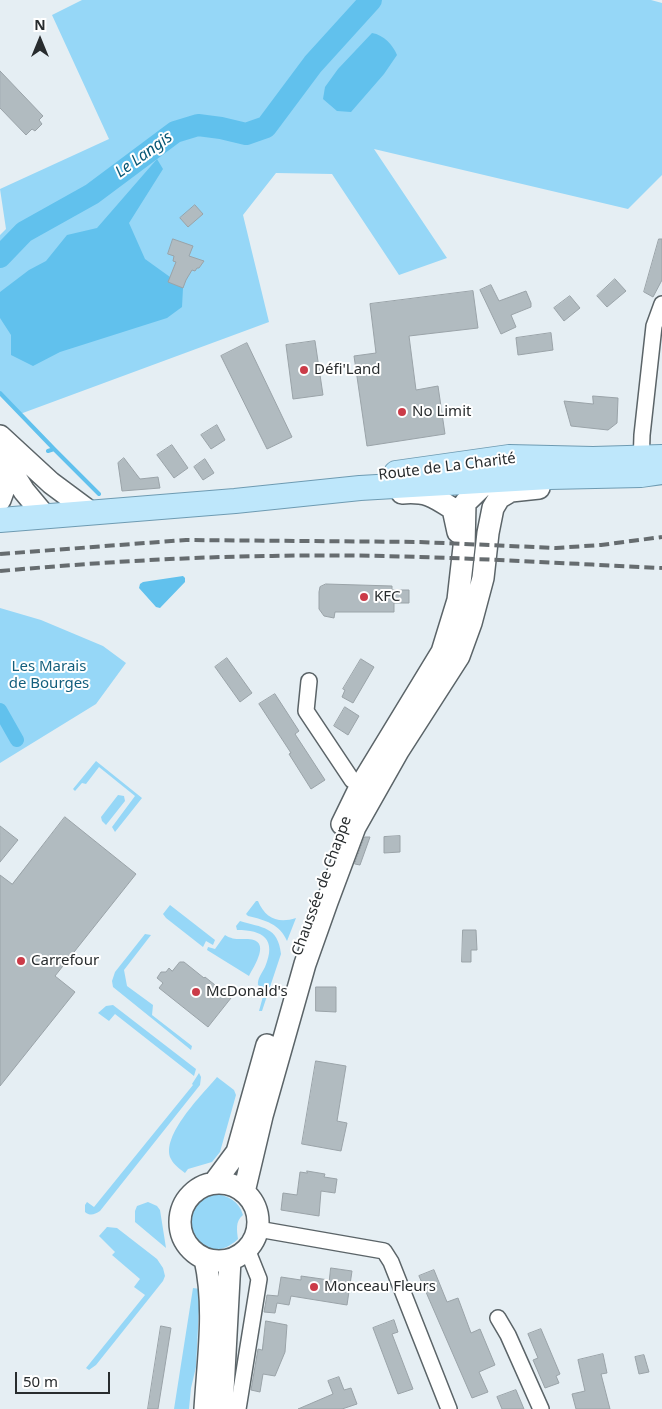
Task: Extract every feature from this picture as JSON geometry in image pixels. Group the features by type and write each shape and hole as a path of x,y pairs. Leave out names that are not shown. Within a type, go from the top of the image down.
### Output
{"main road":[{"path":"0,436 51,483 90,512"},
{"path":"2,456 24,491 44,515"},
{"path":"0,500 8,478 2,456"},
{"name":"Route de La Charité","path":"235,501 272,490 509,457 593,459 652,465"},
{"path":"431,468 473,487 492,475 593,459"},
{"name":"Route de La Charité","path":"0,520 235,501 360,488 473,487 652,465"},
{"name":"Chaussée de Chappe","path":"244,1192 262,1116 305,964 327,902 355,827 398,751 458,656 471,623 483,578 493,508 499,498 511,491 652,465"},
{"path":"44,515 51,483"},
{"name":"Chaussée de Chappe","path":"471,623 478,588 482,548 481,513 473,487"},
{"name":"Chaussée de Chappe","path":"205,1260 188,1248 180,1233 181,1210 194,1190 214,1183 237,1152 268,1042 340,828 361,785 442,652 458,600 464,546 465,503 473,487"},
{"name":"Chaussée de Chappe","path":"235,501 268,504 418,492 435,497 453,509 458,528 458,600"},
{"path":"205,1409 212,1302 205,1260 218,1262 239,1255 251,1245 258,1229 258,1214 251,1199 232,1185 214,1183"},
{"path":"222,1409 239,1255"}],"street":[{"path":"652,465 654,326 662,304"},
{"path":"309,682 306,712 352,780 361,785"},
{"path":"258,1229 384,1250 391,1262 450,1407"},
{"path":"238,1409 259,1280 239,1255"},
{"path":"498,1318 508,1335 541,1409"}],"green space":[{"path":"82,0 651,0 662,3 662,175 628,209 374,149 447,258 399,275 332,174 276,173 243,215 269,322 20,414 0,392 0,235 6,229 0,189 109,139 52,15"},
{"name":"Les Marais de Bourges","path":"0,608 41,620 103,646 126,663 96,704 0,763"},
{"path":"96,761 142,798 115,832 112,827 135,796 99,767 86,784 82,783 75,791 73,789"},
{"path":"118,795 124,796 125,801 106,825 101,817"},
{"path":"258,901 264,912 273,918 289,920 296,918 287,941 276,927 266,921 246,914"},
{"path":"170,905 215,940 213,945 206,941 203,947 166,918 163,914"},
{"path":"240,921 262,927 273,933 279,945 281,954 262,1011 259,1011 265,989 258,985 258,983 268,957 268,943 260,934 246,930 237,930 236,926"},
{"path":"145,934 151,935 124,970 127,986 153,1005 152,1015 192,1046 191,1050 113,987 112,981 115,972"},
{"path":"225,935 238,939 255,940 259,944 259,954 249,976 207,950 208,947 215,949"},
{"path":"113,1005 196,1069 194,1076 115,1014 109,1021 98,1013 106,1006"},
{"path":"199,1073 201,1077 200,1085 100,1211 92,1214 85,1212 87,1202 94,1207 193,1085"},
{"path":"217,1077 234,1090 236,1095 220,1152 212,1162 188,1169 185,1173 171,1159 169,1150 172,1139 177,1127 193,1104"},
{"path":"214,1194 224,1196 236,1202 243,1215 238,1223 238,1239 224,1248 210,1249 199,1244 192,1235 188,1223 190,1211 198,1201"},
{"path":"148,1202 157,1206 160,1210 166,1248 135,1222 137,1206"},
{"path":"107,1227 117,1228 157,1259 163,1268 165,1276 96,1365 89,1370 86,1368 145,1295 134,1287 140,1279 112,1255 115,1252 99,1236"},
{"path":"193,1288 200,1289 196,1367 189,1409 174,1409"}],"shaded area":[{"path":"372,33 387,41 397,55 384,74 351,112 337,111 323,99 325,87 338,69"},
{"path":"157,159 163,169 129,223 145,259 170,277 169,282 183,288 182,307 167,318 60,352 33,366 11,355 11,335 0,318 0,292 29,270 46,261 67,235 97,228"},
{"path":"183,576 185,582 160,608 156,607 139,588 143,582"}],"building":[{"path":"0,71 43,116 39,120 42,124 35,131 32,129 26,135 0,108"},
{"path":"195,205 203,214 188,227 180,218"},
{"path":"173,239 193,246 189,256 204,261 195,271 192,270 183,288 168,282 176,262 173,261 174,256 168,254"},
{"path":"659,239 662,239 662,280 653,297 644,292"},
{"path":"615,279 626,291 607,307 597,296"},
{"path":"491,285 499,301 526,291 531,303 531,307 511,315 516,327 501,334 480,290"},
{"path":"473,291 478,328 409,336 416,390 438,386 445,434 367,446 354,356 376,353 370,304"},
{"path":"570,296 580,308 564,321 554,308"},
{"path":"551,333 553,350 518,355 516,338"},
{"name":"Défi'Land","path":"315,341 323,395 293,399 286,345"},
{"path":"247,343 292,437 267,449 221,356"},
{"path":"593,396 618,398 617,423 608,430 571,426 564,401 593,404"},
{"path":"217,425 225,440 211,449 201,435"},
{"path":"172,445 188,468 174,478 157,455"},
{"path":"124,458 140,479 158,477 160,488 122,491 118,463"},
{"path":"205,459 214,473 203,480 194,467"},
{"name":"KFC","path":"326,584 392,586 392,590 409,590 409,603 394,603 394,612 335,612 334,618 324,616 319,609 319,592 320,587"},
{"path":"227,658 252,693 240,702 215,667"},
{"path":"361,659 374,667 353,703 342,697 345,690 343,689"},
{"path":"275,694 299,731 295,734 325,780 311,789 289,754 291,753 259,704"},
{"path":"345,707 359,716 348,735 334,726"},
{"name":"Carrefour","path":"65,817 136,874 55,976 75,992 0,1086 0,875 12,884"},
{"path":"0,826 18,840 0,862"},
{"path":"400,836 400,852 384,853 384,837"},
{"path":"365,837 370,837 360,865 355,864"},
{"path":"463,930 476,930 477,950 471,950 471,962 462,962"},
{"name":"McDonald's","path":"180,962 184,962 215,985 215,995 224,992 231,998 208,1027 159,988 163,983 157,978 161,972 166,972 169,968 172,971"},
{"path":"316,987 336,987 336,1012 316,1011"},
{"path":"316,1061 346,1066 337,1121 347,1123 341,1151 302,1144"},
{"path":"307,1171 325,1174 324,1177 337,1179 335,1193 321,1191 319,1216 281,1210 283,1193 297,1195 300,1172 307,1173"},
{"name":"Monceau Fleurs","path":"331,1268 352,1271 347,1305 291,1296 289,1305 277,1303 275,1313 264,1312 267,1295 278,1296 281,1277 301,1280 301,1276 329,1280"},
{"path":"434,1270 447,1302 458,1298 471,1333 480,1329 495,1365 479,1372 488,1392 472,1398 419,1276"},
{"path":"394,1320 398,1332 392,1334 413,1389 398,1394 373,1328"},
{"path":"266,1321 287,1325 285,1352 275,1376 263,1374 260,1392 251,1390 258,1349 262,1350"},
{"path":"161,1326 171,1328 158,1409 148,1409"},
{"path":"541,1329 560,1374 556,1376 559,1383 545,1388 533,1360 538,1358 528,1334"},
{"path":"603,1354 607,1373 601,1374 610,1409 576,1409 572,1394 585,1391 578,1360"},
{"path":"644,1355 649,1372 639,1374 635,1357"},
{"path":"339,1377 344,1390 351,1388 357,1404 342,1409 298,1409 333,1394 328,1381"},
{"path":"516,1390 524,1409 502,1409 497,1397"}],"waterway":[{"name":"Le Langis","path":"0,257 24,232 92,194 175,132 198,125 246,134 266,127 313,64 371,0"},
{"path":"0,393 54,449 48,451"},
{"path":"54,449 99,494"},
{"path":"0,710 17,740"}],"railway":[{"path":"0,554 186,540 420,542 556,548 601,545 662,537"},
{"path":"0,571 170,559 321,555 467,559 662,568"}],"place":[{"name":"Défi'Land","path":"304,370"},
{"name":"No Limit","path":"402,412"},
{"name":"KFC","path":"364,597"},
{"name":"Carrefour","path":"21,961"},
{"name":"McDonald's","path":"196,992"},
{"name":"Monceau Fleurs","path":"314,1287"}]}
